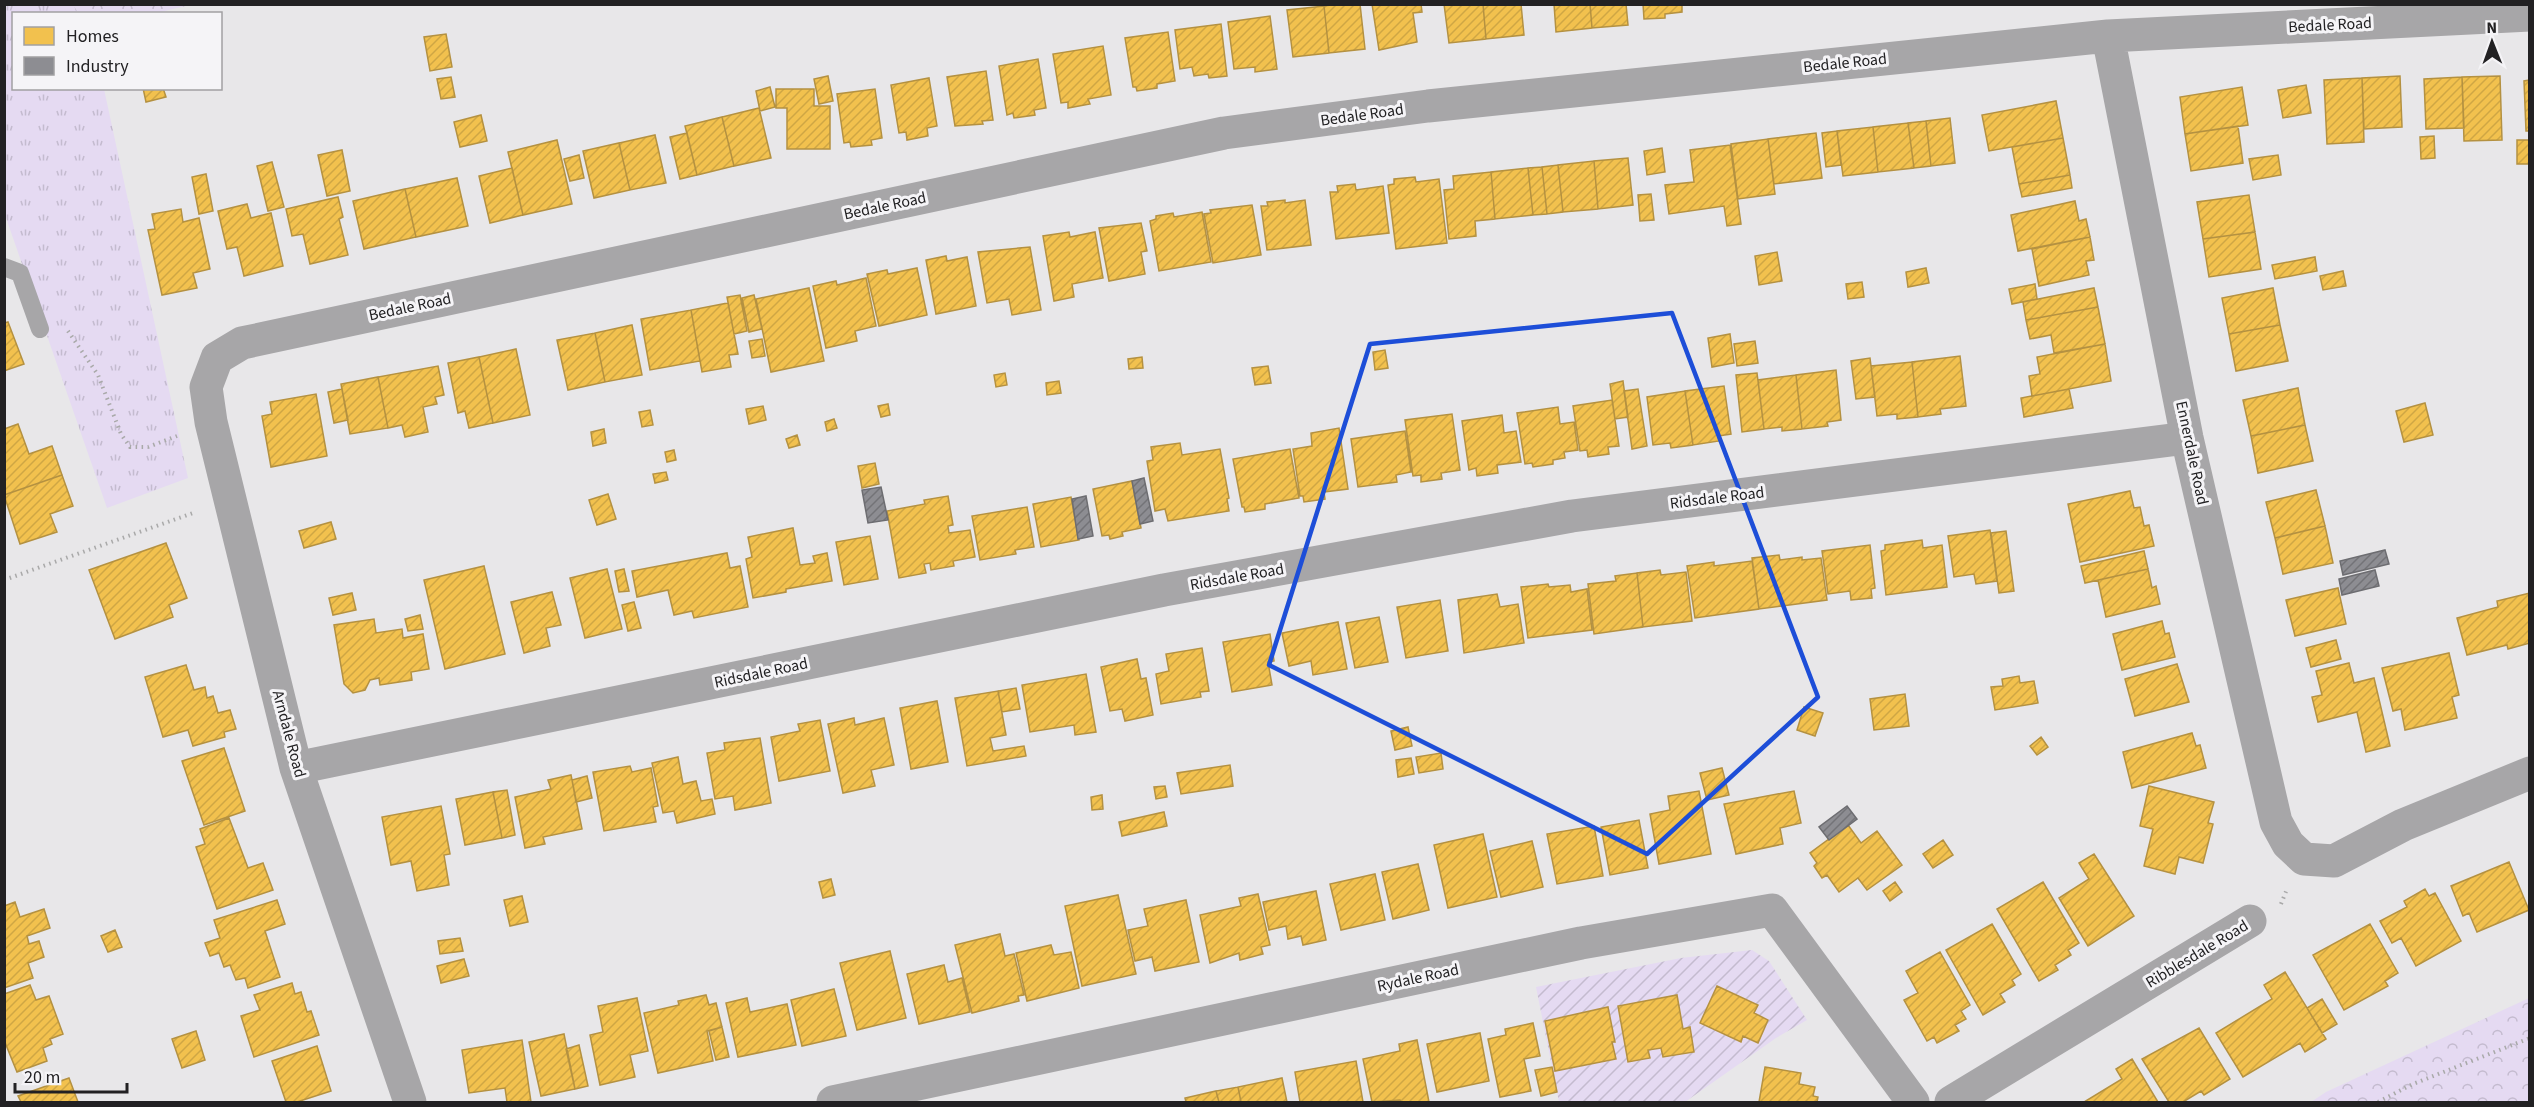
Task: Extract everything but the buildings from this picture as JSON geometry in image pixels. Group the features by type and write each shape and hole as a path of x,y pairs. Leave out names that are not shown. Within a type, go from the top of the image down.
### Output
{"street":[{"name":"Bedale Road","path":"218,358 242,343 1224,133 1428,106 2108,36 2529,15"},
{"name":"Ennerdale Road","path":"2108,36 2187,438 2276,822 2288,844 2304,859"},
{"name":"Arndale Road","path":"218,358 206,387 211,422 296,768 410,1102"},
{"name":"Ridsdale Road","path":"296,768 1164,590 1572,516 2187,438"},
{"path":"2304,859 2334,861 2403,825 2529,773"},
{"name":"Rydale Road","path":"833,1102 1581,943 1772,910 1913,1102"},
{"name":"Ribblesdale Road","path":"1951,1102 2250,921"}],"lane":[{"path":"4,267 20,273 40,329"}],"path":[{"path":"40,329 66,329 98,375 121,434 130,447 148,447 211,422"},
{"path":"4,580 230,499"},
{"name":"Ribblesdale Road","path":"2250,921 2278,911 2296,868 2304,859"},
{"path":"2378,1102 2414,1084 2529,1038"}],"highlighted area":[{"path":"1672,313 1818,697 1647,854 1269,665 1370,344"}],"green space":[{"path":"4,5 73,5 78,12 12,12 12,90 104,90 188,478 107,508 5,215"},
{"path":"73,5 190,5 160,12 78,12"},
{"path":"1752,950 1769,961 1807,1020 1776,1038 1685,1102 1559,1102 1536,987 1681,958"},
{"path":"2529,998 2529,1102 2311,1102 2326,1092"}]}
